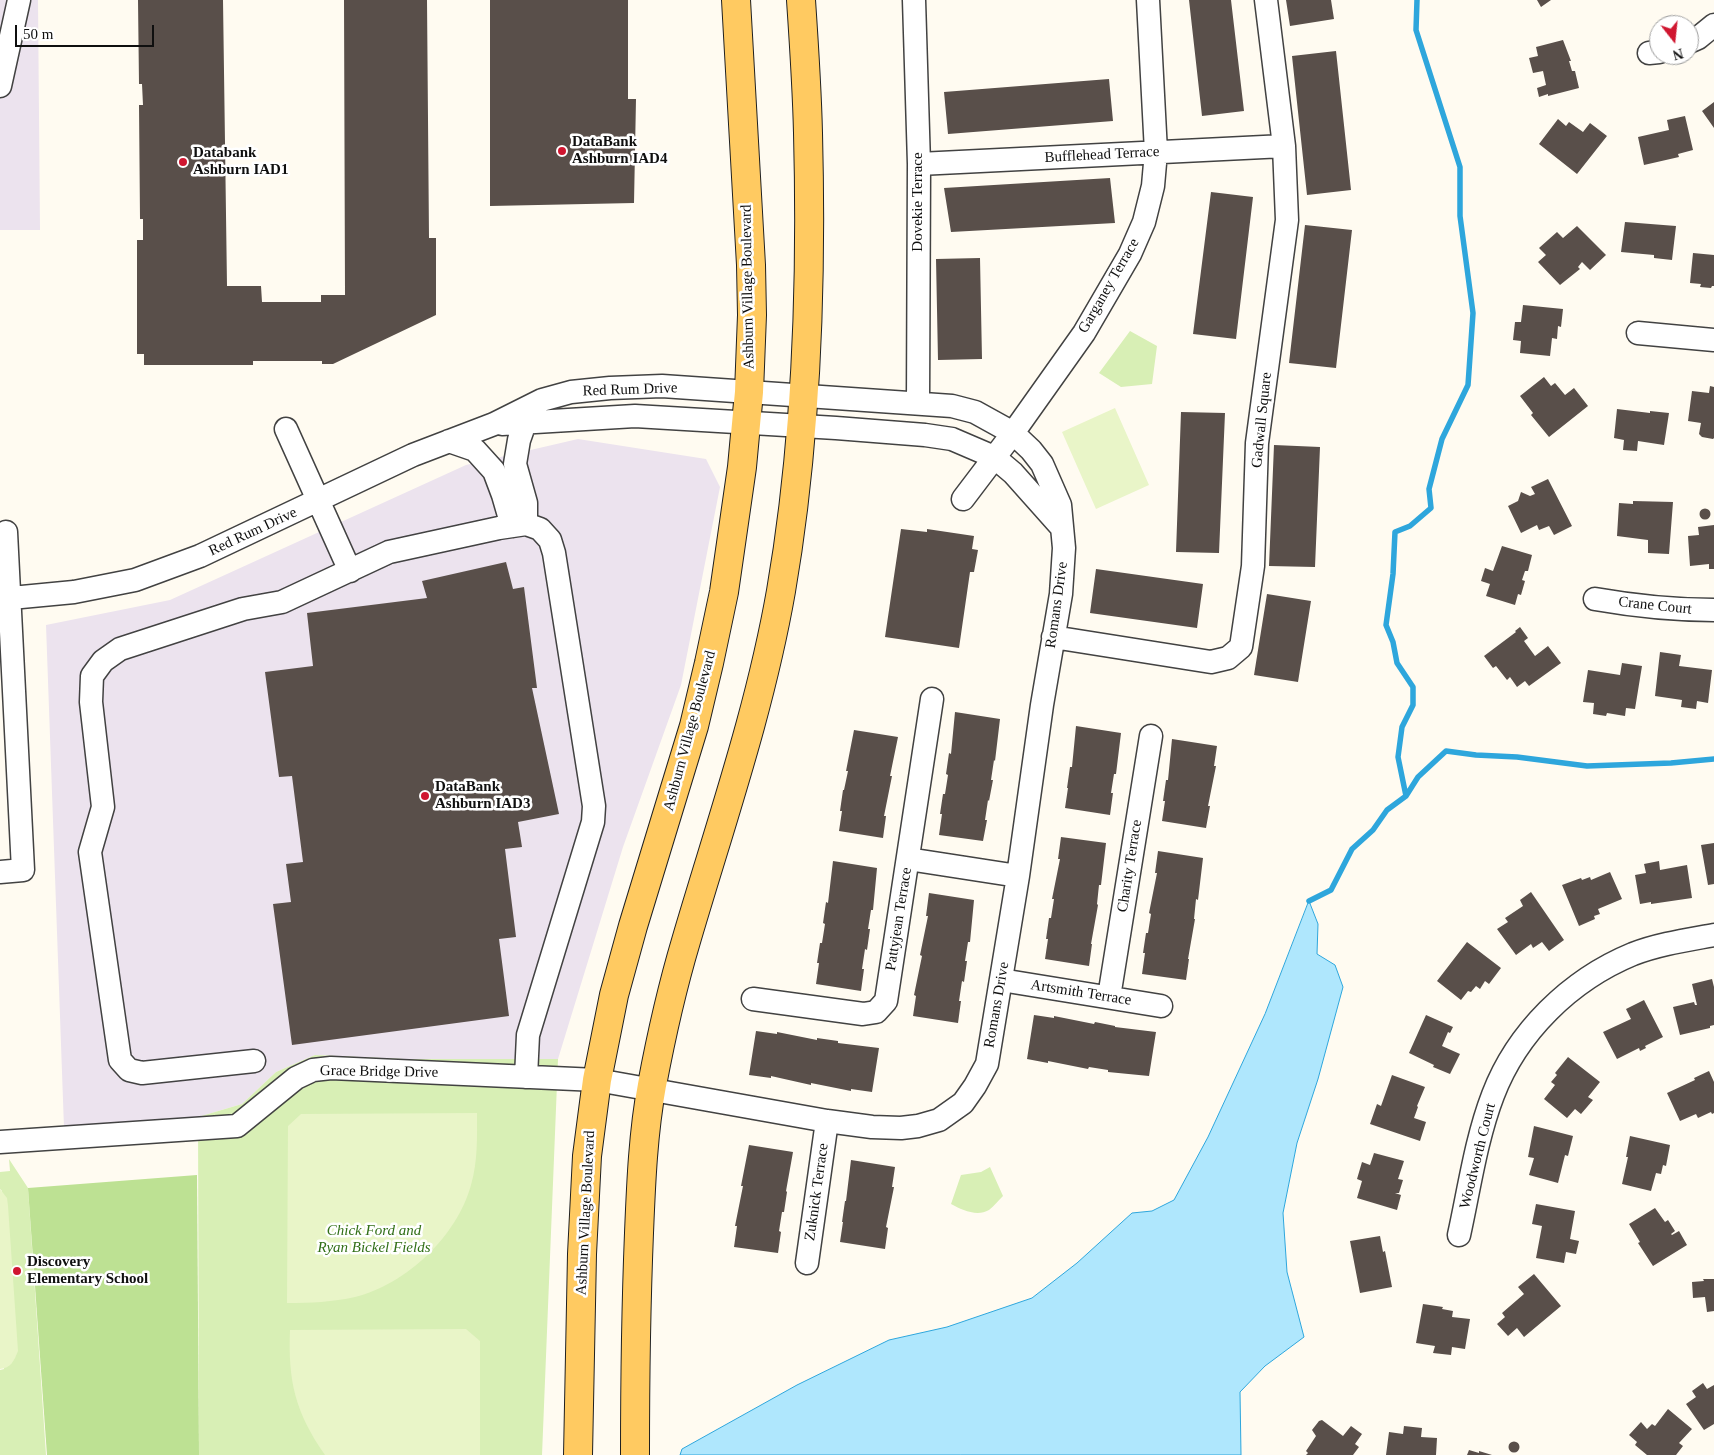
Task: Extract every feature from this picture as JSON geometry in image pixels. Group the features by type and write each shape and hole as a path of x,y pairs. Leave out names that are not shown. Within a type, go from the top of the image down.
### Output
{"main road":[{"name":"Ashburn Village Boulevard","path":"578,1455 582,1254 586,1166 597,1080 614,995 691,734 709,663 724,592 742,467 749,392 752,315 736,0"},
{"path":"635,1455 635,1368 640,1211 651,1089 671,994 731,794 760,687 780,593 795,487 803,396 808,302 808,131 801,0"}],"street":[{"path":"0,86 19,0"},
{"name":"Dovekie Terrace","path":"914,0 919,164 918,404"},
{"name":"Garganey Terrace","path":"962,499 1013,433 1084,333 1130,254 1144,222 1153,186 1156,152 1148,0"},
{"name":"Gadwall Square","path":"1053,637 1211,662 1228,658 1241,647 1253,566 1258,443 1287,220 1284,146 1266,0"},
{"path":"1699,37 1714,26"},
{"name":"Bufflehead Terrace","path":"919,164 1284,146"},
{"path":"1638,334 1714,340"},
{"name":"Red Rum Drive","path":"4,598 74,592 135,580 200,556 413,455 494,424 542,400 571,392 662,386 803,396"},
{"name":"Romans Drive","path":"597,1080 827,1121 872,1127 901,1128 918,1126 939,1120 963,1103 987,1064 1018,876 1042,705 1061,594 1064,548 1060,505 1042,464 1032,450 1013,433 974,412 952,406 803,396"},
{"name":"Red Rum Drive","path":"494,424 635,416 800,426"},
{"path":"519,525 526,502 515,464 519,440 525,423"},
{"path":"800,426 925,435 952,439 994,457 1024,484 1062,528"},
{"path":"286,429 350,571"},
{"path":"448,442 475,450 494,471 503,495 519,525"},
{"path":"254,1061 142,1073 129,1070 120,1060 90,852 103,807 91,702 92,676 103,661 120,649 243,610 282,602 390,552 519,525 540,529 550,540 554,554 594,806 593,822 528,1035 526,1077"},
{"path":"0,872 23,870 4,598 6,532"},
{"name":"Crane Court","path":"1596,599 1621,604 1677,610 1714,610"},
{"name":"Pattyjean Terrace","path":"753,999 863,1014 876,1012 886,1001 932,699"},
{"name":"Charity Terrace","path":"1109,997 1152,736"},
{"path":"908,860 1018,876"},
{"name":"Woodworth Court","path":"1459,1235 1482,1128 1493,1095 1508,1064 1526,1036 1548,1011 1575,987 1603,969 1633,954 1664,944 1714,935"},
{"name":"Artsmith Terrace","path":"1001,980 1161,1006"},
{"name":"Grace Bridge Drive","path":"0,1142 236,1126 296,1078 313,1070 331,1068 597,1080"},
{"name":"Zuknick Terrace","path":"807,1263 827,1121"}],"shaded area":[{"path":"0,0 38,0 40,230 0,230"},
{"path":"578,439 706,459 720,487 681,685 623,847 558,1059 404,1059 315,1055 276,1072 242,1104 198,1117 64,1128 46,625 170,600 466,465"}],"green space":[{"path":"1130,331 1157,346 1152,384 1121,387 1099,373"},
{"path":"1115,408 1149,485 1096,509 1062,432"},
{"name":"Chick Ford and Ryan Bickel Fields","path":"315,1055 404,1059 558,1059 542,1455 199,1455 198,1117 242,1104 276,1072"},
{"path":"477,1113 476,1158 471,1185 464,1204 454,1222 427,1255 411,1269 374,1291 338,1300 287,1303 288,1126 301,1114"},
{"name":"Discovery Elementary School","path":"9,1159 28,1188 46,1455 0,1455 0,1370 4,1369 2,1191 0,1189 0,1172 10,1171"},
{"path":"990,1167 1003,1196 993,1207 984,1212 975,1213 951,1204 961,1175 981,1172"},
{"path":"197,1175 199,1455 47,1455 28,1188"},
{"path":"0,1189 7,1198 8,1206 18,1351 12,1363 0,1369"},
{"path":"466,1329 480,1341 480,1455 325,1455 300,1410 292,1381 290,1365 290,1330"}],"water":[{"path":"1309,901 1318,924 1317,954 1335,965 1343,987 1318,1079 1297,1143 1283,1213 1287,1272 1304,1337 1265,1366 1240,1392 1241,1455 680,1455 682,1449 797,1385 889,1340 947,1327 1032,1298 1077,1263 1132,1213 1152,1211 1174,1200 1208,1137 1265,1014"}],"building":[{"name":"Databank Ashburn IAD1","path":"138,0 223,0 227,286 261,286 262,302 321,302 321,295 345,295 344,0 427,0 429,238 436,238 436,315 333,364 322,364 322,361 253,361 253,365 144,365 144,354 137,354 137,240 143,240 143,219 140,219 139,105 143,105 142,84 139,84"},
{"name":"DataBank Ashburn IAD4","path":"490,0 628,0 628,99 636,99 634,203 490,206"},
{"path":"1189,0 1231,0 1244,111 1202,116"},
{"path":"1286,0 1331,0 1334,19 1290,26"},
{"path":"1537,0 1551,0 1541,7"},
{"path":"1563,40 1571,61 1569,61 1572,71 1575,71 1579,88 1539,97 1537,88 1546,85 1543,71 1533,73 1529,58 1538,56 1536,47"},
{"path":"1336,51 1351,190 1307,195 1292,56"},
{"path":"1109,79 1113,121 948,134 944,92"},
{"path":"1714,102 1714,128 1702,111"},
{"path":"1685,116 1693,150 1678,154 1679,157 1644,165 1638,137 1669,130 1667,120"},
{"path":"1558,119 1566,126 1569,122 1583,132 1590,123 1607,136 1577,174 1539,144"},
{"path":"1110,178 1115,223 951,232 944,188"},
{"path":"1211,192 1253,197 1236,339 1193,334"},
{"path":"1625,222 1676,226 1672,260 1654,258 1654,255 1621,252"},
{"path":"1305,225 1352,230 1336,368 1289,363"},
{"path":"1577,226 1606,255 1590,270 1582,262 1578,267 1580,269 1560,285 1538,262 1546,255 1539,248 1557,232 1563,238"},
{"path":"1693,253 1714,255 1714,286 1711,288 1700,287 1701,284 1690,283"},
{"path":"980,258 982,359 938,360 936,259"},
{"path":"1523,305 1563,309 1561,327 1558,326 1557,339 1552,338 1550,356 1520,353 1521,341 1513,340 1515,322 1521,322"},
{"path":"1544,377 1551,386 1555,383 1565,395 1574,388 1588,406 1549,437 1531,415 1533,413 1520,396"},
{"path":"1710,386 1714,387 1713,439 1702,437 1699,434 1701,423 1688,421 1692,391 1709,393"},
{"path":"1617,409 1669,413 1664,445 1638,441 1637,451 1623,450 1624,440 1614,438"},
{"path":"1181,412 1225,413 1219,553 1176,552"},
{"path":"1274,445 1320,447 1315,567 1269,566"},
{"path":"1548,479 1572,526 1554,535 1549,526 1539,530 1537,525 1521,533 1508,506 1518,501 1521,492 1530,496 1535,494 1531,487"},
{"path":"1633,501 1673,502 1669,554 1648,553 1648,540 1617,536 1619,503 1633,504"},
{"path":"1705,508 1711,514 1705,520 1699,514"},
{"path":"1714,525 1714,569 1709,569 1709,564 1690,566 1688,536 1699,535 1698,527"},
{"path":"901,529 927,532 927,529 974,536 972,549 978,550 974,572 970,572 959,648 885,637"},
{"path":"1502,546 1532,555 1528,571 1525,571 1522,580 1525,581 1521,595 1518,594 1515,605 1486,596 1490,584 1481,581 1485,568 1493,571"},
{"name":"DataBank Ashburn IAD3","path":"506,562 513,589 524,587 537,688 532,688 559,814 518,822 522,847 505,849 516,937 499,939 509,1016 292,1045 273,904 291,902 286,864 303,862 292,776 279,777 265,672 313,666 307,613 427,598 422,581"},
{"path":"1096,569 1203,584 1197,628 1090,613"},
{"path":"1267,594 1311,601 1298,682 1254,675"},
{"path":"1520,627 1528,638 1524,641 1535,656 1548,646 1561,663 1529,686 1525,681 1517,687 1510,677 1507,680 1496,666 1493,668 1484,656"},
{"path":"1660,652 1681,655 1679,666 1712,670 1708,703 1697,701 1696,709 1681,707 1682,700 1655,696"},
{"path":"1622,663 1642,666 1635,709 1626,708 1625,716 1607,713 1606,716 1593,714 1594,703 1583,702 1588,670 1620,675"},
{"path":"955,712 1000,719 983,841 939,835 942,814 940,814 948,775 946,774 949,753 951,754"},
{"path":"1076,726 1121,733 1116,774 1114,774 1111,793 1113,793 1110,815 1065,808"},
{"path":"854,730 898,737 884,816 886,816 883,838 839,831 843,790"},
{"path":"1172,739 1217,746 1214,766 1216,766 1208,806 1210,806 1206,828 1162,821"},
{"path":"1061,837 1106,843 1089,966 1045,959 1049,918 1051,918 1054,899 1052,899 1060,859 1058,859"},
{"path":"1714,843 1714,884 1708,885 1701,845"},
{"path":"1158,851 1203,858 1186,980 1142,974 1145,953 1143,953 1157,873 1155,873"},
{"path":"833,861 877,868 873,910 871,910 867,950 865,949 862,969 864,969 861,991 816,984 819,963 817,963 825,924 823,923 826,902 828,903"},
{"path":"1659,861 1660,870 1687,865 1692,898 1640,904 1635,875 1646,873 1644,864"},
{"path":"1610,872 1622,899 1598,909 1600,914 1594,916 1595,919 1579,926 1562,885 1581,878 1582,880 1590,877 1591,880"},
{"path":"1531,892 1564,940 1549,951 1542,942 1533,948 1531,944 1516,955 1497,929 1508,922 1505,918 1523,906 1520,900"},
{"path":"929,893 974,900 970,942 968,942 964,982 962,981 959,1001 961,1001 958,1023 913,1016 916,996 914,995 922,956 920,955 928,916 926,916"},
{"path":"1467,942 1501,968 1489,984 1485,981 1480,989 1476,986 1471,992 1468,991 1461,1000 1437,981"},
{"path":"1712,979 1714,987 1714,1025 1710,1026 1710,1028 1680,1035 1673,1007 1694,1002 1697,1005 1692,984"},
{"path":"1644,1000 1663,1037 1645,1046 1646,1048 1640,1051 1639,1048 1617,1059 1603,1032 1631,1019 1626,1009"},
{"path":"1034,1015 1054,1018 1054,1016 1094,1024 1095,1022 1115,1027 1156,1032 1149,1076 1108,1072 1108,1070 1089,1067 1088,1069 1027,1059"},
{"path":"1426,1015 1453,1027 1450,1033 1448,1032 1442,1046 1460,1054 1450,1074 1433,1067 1434,1065 1409,1053"},
{"path":"756,1031 777,1034 777,1032 817,1040 817,1038 838,1041 838,1043 879,1048 872,1092 851,1089 851,1091 811,1083 811,1085 771,1076 771,1078 749,1075"},
{"path":"1568,1057 1600,1082 1588,1097 1593,1100 1581,1114 1575,1109 1567,1118 1544,1099 1555,1085 1551,1082 1557,1075 1555,1073"},
{"path":"1709,1071 1714,1082 1714,1113 1712,1114 1711,1112 1698,1118 1696,1114 1680,1121 1667,1093"},
{"path":"1392,1075 1425,1087 1414,1118 1426,1122 1420,1141 1370,1124 1377,1104 1381,1106"},
{"path":"1534,1126 1573,1136 1568,1156 1565,1155 1558,1183 1529,1175 1534,1158 1528,1157"},
{"path":"1630,1136 1670,1145 1666,1166 1663,1165 1661,1174 1656,1173 1651,1191 1622,1184"},
{"path":"749,1145 793,1152 784,1212 782,1212 779,1231 781,1232 778,1253 734,1247 737,1226 735,1226"},
{"path":"1374,1153 1404,1161 1398,1179 1403,1180 1399,1193 1395,1193 1401,1195 1397,1210 1357,1198 1362,1181 1357,1179 1362,1162 1370,1165"},
{"path":"851,1160 895,1167 892,1187 894,1187 886,1227 888,1228 885,1249 840,1242"},
{"path":"1536,1204 1575,1211 1570,1239 1579,1241 1576,1254 1566,1252 1564,1263 1536,1258 1542,1226 1532,1224"},
{"path":"1655,1208 1665,1222 1668,1220 1675,1231 1671,1234 1679,1231 1687,1245 1653,1266 1638,1243 1640,1242 1629,1224"},
{"path":"1380,1236 1392,1287 1360,1293 1350,1241"},
{"path":"1534,1274 1561,1306 1524,1337 1517,1328 1508,1336 1497,1324 1505,1317 1502,1313 1524,1294 1518,1287"},
{"path":"1703,1279 1714,1279 1714,1311 1707,1312 1705,1297 1693,1298 1692,1282 1704,1281"},
{"path":"1423,1304 1443,1307 1442,1309 1453,1311 1452,1317 1470,1319 1465,1349 1452,1347 1451,1355 1433,1353 1435,1346 1416,1343"},
{"path":"1703,1383 1707,1389 1714,1385 1714,1424 1704,1430 1686,1404 1696,1397 1692,1391"},
{"path":"1668,1409 1692,1429 1679,1443 1683,1446 1676,1455 1647,1455 1635,1445 1637,1442 1629,1435 1641,1422 1647,1429 1652,1424 1655,1426"},
{"path":"1322,1420 1343,1436 1351,1426 1362,1434 1355,1444 1359,1447 1353,1455 1306,1455 1308,1453 1306,1451 1316,1436 1312,1430"},
{"path":"1404,1426 1422,1428 1421,1437 1437,1438 1436,1455 1386,1455 1389,1432 1403,1434"},
{"path":"1512,1442 1516,1442 1519,1447 1518,1451 1512,1452 1509,1449 1509,1445"},
{"path":"1469,1450 1479,1453 1479,1451 1492,1455 1467,1455"}],"waterway":[{"path":"1406,796 1398,757 1402,727 1413,705 1413,687 1397,663 1393,642 1386,625 1393,574 1395,532 1410,526 1431,508 1429,489 1442,439 1468,385 1473,313 1460,216 1460,167 1416,30 1417,0"},
{"path":"1309,901 1331,890 1352,849 1373,830 1387,810 1406,796 1418,777 1446,751 1517,757 1587,766 1671,763 1714,759"}],"place":[{"name":"DataBank Ashburn IAD4","path":"562,151"},
{"name":"Databank Ashburn IAD1","path":"183,162"},
{"name":"DataBank Ashburn IAD3","path":"425,796"},
{"name":"Discovery Elementary School","path":"17,1271"}]}
